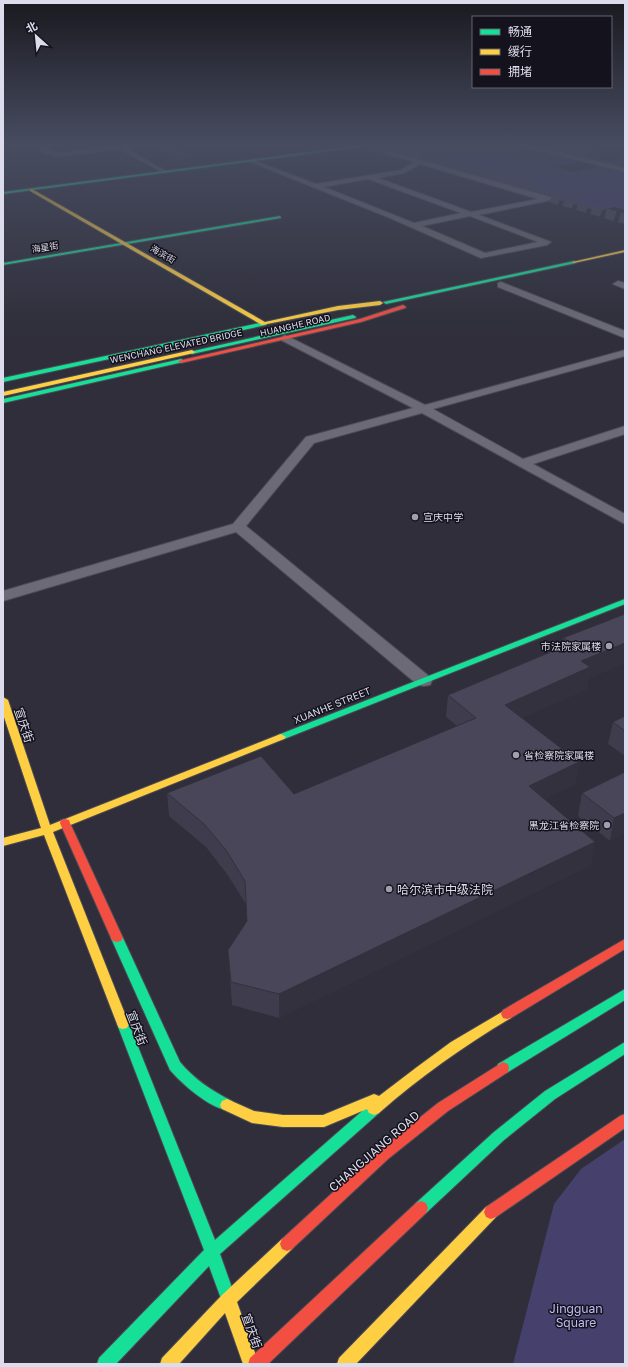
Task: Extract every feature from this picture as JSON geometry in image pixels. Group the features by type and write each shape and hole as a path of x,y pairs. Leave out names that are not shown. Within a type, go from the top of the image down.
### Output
{"main road":[{"name":"海滨街","path":"59,206 265,324"},
{"name":"海星街","path":"3,264 280,217"},
{"name":"HUANGHE ROAD","path":"3,380 338,308 391,301 625,251"},
{"name":"HUANGHE ROAD","path":"3,401 285,338 361,320 403,307 625,258"},
{"name":"HUANGHE ROAD","path":"349,314 391,301"},
{"name":"HUANGHE ROAD","path":"349,314 403,307"},
{"name":"WENCHANG ELEVATED BRIDGE","path":"3,388 349,314"},
{"name":"WENCHANG ELEVATED BRIDGE","path":"3,394 349,314"},
{"name":"XUANHE STREET","path":"3,842 47,830 66,823 625,601"},
{"name":"宣庆街","path":"3,700 47,830 212,1252 227,1300 251,1364"},
{"path":"66,823 172,1058 182,1074 213,1098 252,1117 283,1121 324,1121 390,1094"},
{"path":"105,1364 212,1252 390,1094 483,1028 625,943"},
{"name":"CHANGJIANG ROAD","path":"168,1364 227,1300 383,1155 443,1107 476,1085 625,994"},
{"path":"256,1364 375,1250 499,1136 550,1095 625,1047"},
{"path":"345,1364 485,1216 625,1120"}],"street":[{"path":"366,206 484,256 547,242 451,206"},
{"path":"414,225 510,206"},
{"path":"625,282 618,284 625,286"},
{"path":"501,285 625,335"},
{"path":"285,338 424,409 625,520"},
{"path":"3,596 238,527 310,440 625,353"},
{"path":"523,463 625,430"},
{"path":"238,527 424,681"}],"green space":[{"path":"580,206 625,206 625,210 615,207 598,211"},
{"name":"Jingguan Square","path":"625,1139 625,1364 513,1364 554,1204 581,1169"}],"building":[{"name":"哈尔滨市中级法院","path":"625,614 625,643 581,661 590,667 505,705 579,762 529,786 595,842 279,994 231,982 228,950 247,921 245,881 226,850 204,824 167,793 261,756 294,794 476,718 448,695 572,643 563,638"},
{"path":"625,716 625,731 613,722"},
{"path":"625,772 625,813 614,818 582,793"}],"tunnel":[{"path":"580,206 625,219"}],"traffic: fast":[{"path":"3,264 280,217"},
{"path":"386,302 574,262"},
{"path":"192,352 353,317"},
{"path":"3,380 264,324"},
{"path":"3,401 181,361"},
{"path":"281,737 625,601"},
{"path":"117,938 175,1066 186,1078 199,1088 213,1098 227,1105"},
{"path":"503,1068 625,994"},
{"path":"123,1024 212,1252 228,1299"},
{"path":"421,1208 499,1136 550,1095 625,1047"},
{"path":"105,1364 212,1252 374,1109"}],"traffic: slow":[{"path":"59,206 265,324"},
{"path":"574,262 625,251"},
{"path":"264,324 338,308 380,303"},
{"path":"3,394 192,352"},
{"path":"3,700 47,830 123,1024"},
{"path":"3,842 47,830 281,737"},
{"path":"374,1109 438,1058 507,1014"},
{"path":"227,1105 252,1117 283,1121 324,1121 374,1100"},
{"path":"345,1364 491,1212"},
{"path":"168,1364 227,1300 287,1244"},
{"path":"228,1299 251,1364"}],"traffic: jam":[{"path":"181,361 361,320 403,307"},
{"path":"65,823 117,938"},
{"path":"507,1014 625,943"},
{"path":"287,1244 383,1155 443,1107 503,1068"},
{"path":"491,1212 625,1120"},
{"path":"256,1364 421,1208"}],"place":[{"name":"宣庆中学","path":"415,517"},
{"name":"市法院家属楼","path":"609,646"},
{"name":"省检察院家属楼","path":"516,755"},
{"name":"黑龙江省检察院","path":"607,825"},
{"name":"哈尔滨市中级法院","path":"389,889"}]}
